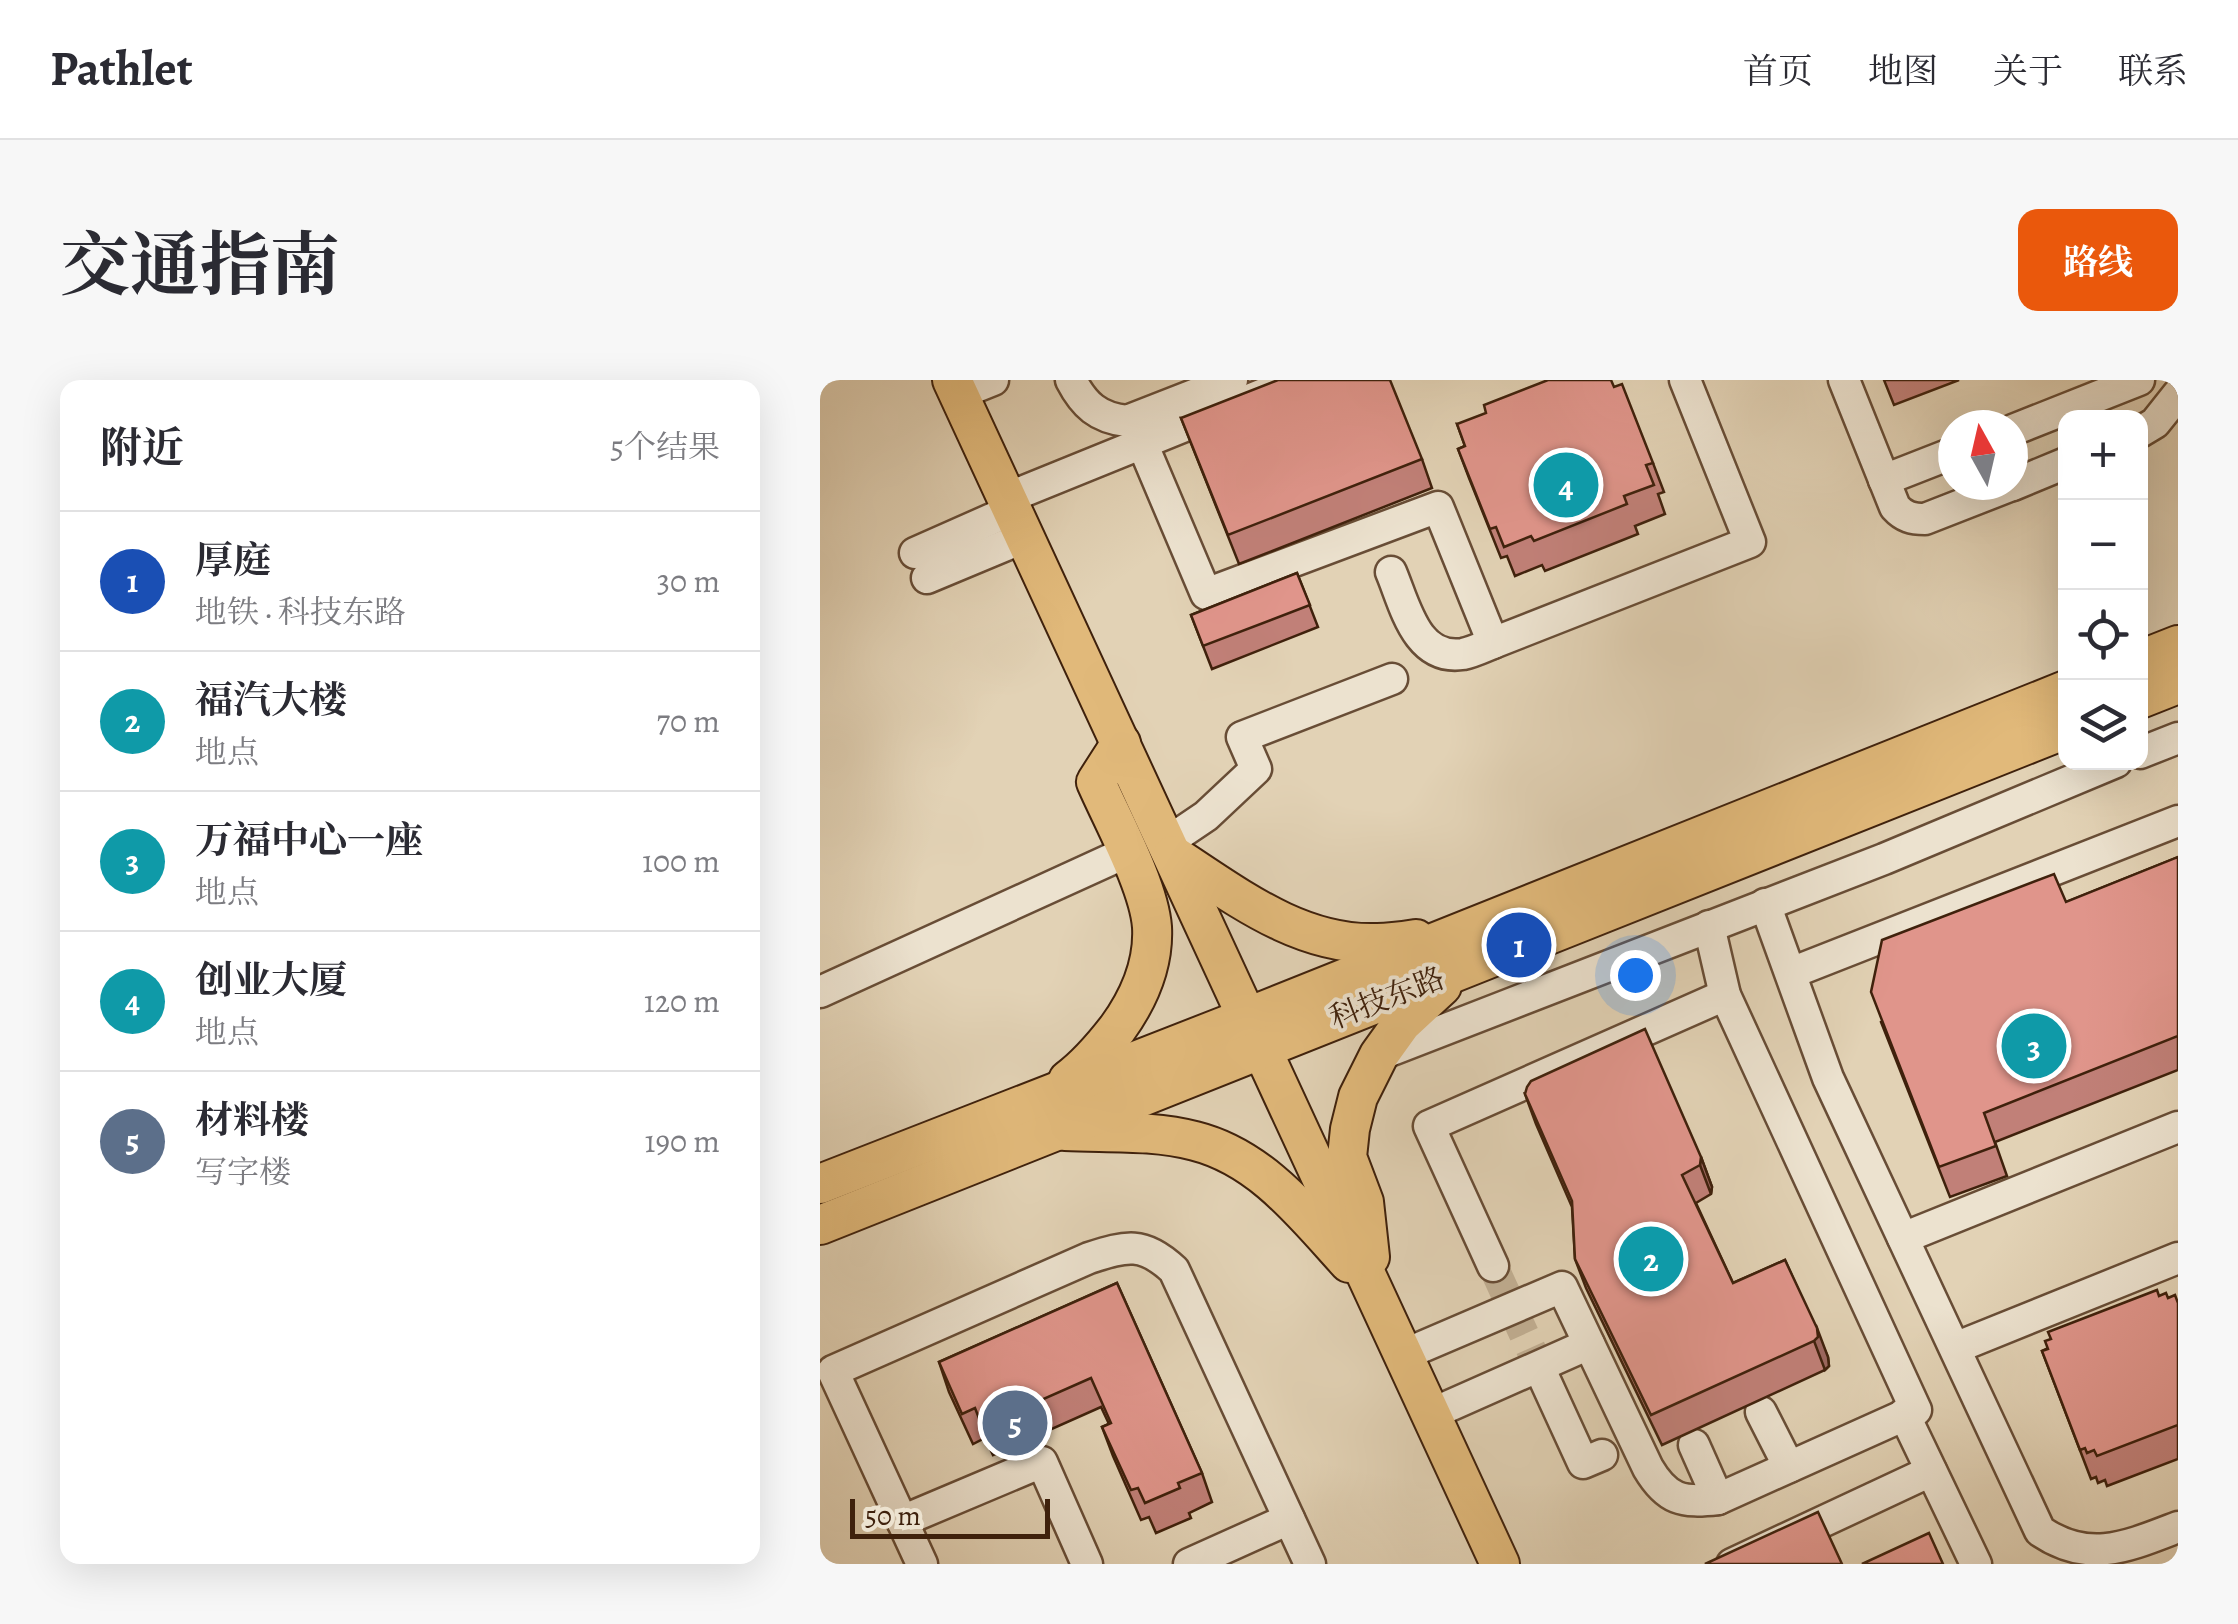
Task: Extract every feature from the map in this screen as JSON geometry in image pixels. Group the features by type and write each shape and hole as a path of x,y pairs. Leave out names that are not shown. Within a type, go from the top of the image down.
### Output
{"main road":[{"path":"968,385 1015,515 1500,1564"},
{"path":"2148,657 2178,645"},
{"path":"2148,696 2178,684"},
{"name":"科技东路","path":"1460,951 2058,693"},
{"name":"科技东路","path":"820,1224 1049,1114 1460,951 2058,731"},
{"path":"1121,743 1096,782 1144,891 1152,928 1149,959 1129,1012 1049,1114 1194,1140 1225,1152 1286,1194 1374,1289"},
{"path":"1169,848 1246,903 1283,923 1326,938 1460,951 1435,992 1402,1023 1379,1055 1358,1097 1348,1157 1364,1202 1374,1289"},
{"name":"科技东路","path":"820,1184 1049,1114"}],"street":[{"path":"1071,380 1083,401 1097,414 1127,420 1232,380"},
{"path":"920,566 1142,443 1298,380"},
{"path":"1391,572 1421,640 1439,653 1466,654 1750,542 1685,380"},
{"path":"1844,380 1895,508 1914,519 1939,515 1976,500"},
{"path":"2028,424 2140,380 2178,382"},
{"path":"2148,427 2178,394"},
{"path":"1142,443 1206,594 1438,507 1493,643"},
{"path":"1884,480 1938,459"},
{"path":"2028,478 2058,466"},
{"path":"1169,848 1256,769 1242,737 1392,679"},
{"path":"2148,750 2178,738"},
{"path":"1379,1055 1884,858 2097,770"},
{"path":"1791,973 2178,822"},
{"path":"820,992 1126,852"},
{"path":"1765,904 1828,1078 2040,1531 2051,1542 2098,1557 2178,1526"},
{"path":"1404,1354 1562,1287 1658,1484 1682,1500 1718,1499 1916,1410 1725,995 1709,926"},
{"path":"1493,1266 1429,1126 1725,995"},
{"path":"1904,1238 2178,1128"},
{"path":"922,1564 830,1390 833,1371 1089,1258 1120,1248 1141,1248 1158,1255 1174,1270 1310,1564"},
{"path":"1955,1348 2178,1258"},
{"path":"1431,1414 1589,1344"},
{"path":"1544,1378 1582,1463 1602,1455"},
{"path":"1761,1412 1788,1467"},
{"path":"1904,1414 1976,1564"},
{"path":"1694,1445 1718,1499"},
{"path":"902,1520 1042,1462 1087,1564"},
{"path":"1732,1564 1931,1471"},
{"path":"1189,1564 1289,1519"}],"building":[{"path":"1278,380 1390,380 1422,459 1228,535 1181,418"},
{"path":"1548,380 1611,380 1614,387 1622,384 1653,463 1646,465 1654,485 1624,496 1627,504 1534,541 1531,536 1504,547 1496,527 1490,529 1458,449 1465,446 1457,424 1486,413 1484,405"},
{"path":"1297,573 1310,605 1203,646 1191,615"},
{"path":"2178,857 2178,1036 1984,1113 1996,1146 1939,1167 1871,992 1882,940 2054,874 2066,902"},
{"path":"1645,1029 1701,1157 1700,1165 1682,1175 1733,1283 1785,1260 1818,1337 1651,1415 1575,1259 1572,1201 1525,1094 1531,1081"},
{"path":"1117,1283 1202,1473 1178,1483 1180,1488 1145,1503 1138,1488 1131,1490 1102,1427 1111,1423 1091,1378 982,1426 975,1408 962,1414 939,1362"},
{"path":"2157,1290 2159,1296 2175,1295 2178,1303 2178,1425 2097,1456 2094,1450 2080,1450 2042,1351 2048,1349 2048,1332"},
{"path":"1818,1512 1842,1564 1705,1564"},
{"path":"1929,1533 1943,1564 1862,1564"}],"tunnel":[{"path":"1493,1266 1544,1378"}],"place":[{"name":"创业大厦","path":"1566,485"},
{"name":"厚庭","path":"1519,945"},
{"name":"万福中心一座","path":"2034,1046"},
{"name":"福汽大楼","path":"1651,1259"},
{"name":"材料楼","path":"1015,1423"}]}
